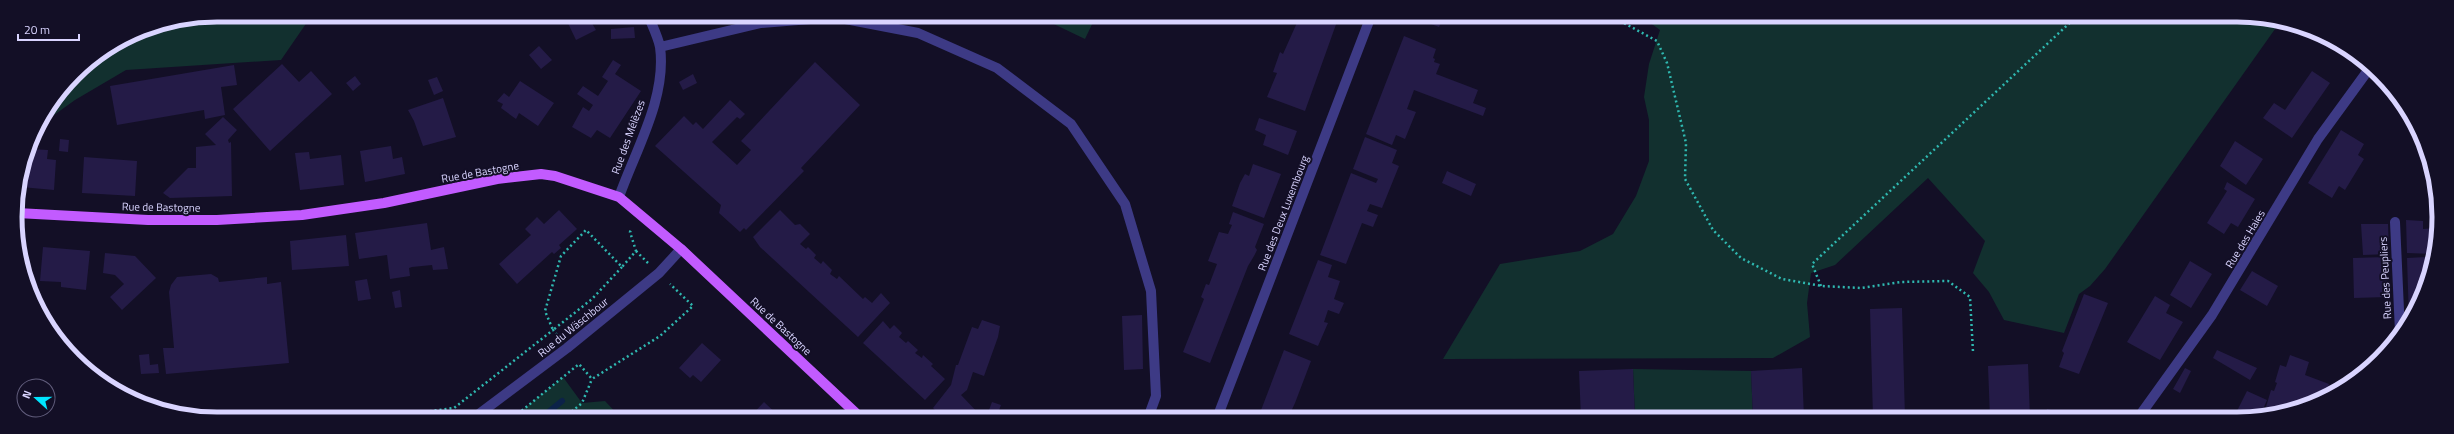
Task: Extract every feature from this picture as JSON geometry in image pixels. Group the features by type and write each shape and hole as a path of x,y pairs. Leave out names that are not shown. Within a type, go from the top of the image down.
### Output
{"main road":[{"name":"Rue de Bastogne","path":"22,213 148,220 217,220 295,215 384,202 497,179 541,174 588,186 619,197 681,249 855,412"}],"street":[{"name":"Rue des Mélèzes","path":"619,197 651,112 658,82 660,47 651,22"},
{"path":"660,47 761,23 773,22"},
{"path":"861,22 918,33 997,68 1071,124 1125,204 1151,291 1156,396 1150,412"},
{"name":"Rue des Deux Luxembourg","path":"1219,412 1369,22"},
{"name":"Rue des Haies","path":"2142,412 2212,315 2318,139 2367,71"},
{"name":"Rue des Peupliers","path":"2394,222 2400,324"},
{"name":"Rue du Wäschbour","path":"484,412 567,348 659,273 681,249"}],"path":[{"path":"1622,22 1657,41 1667,63 1686,143 1685,179 1713,230 1742,258 1782,279 1822,286 1861,288 1901,282 1948,281 1970,297 1973,352"},
{"path":"1822,286 1812,264 2070,22"},
{"path":"423,412 454,408 592,299 636,251 630,232 642,216"},
{"path":"592,379 553,330 545,311 561,256 586,230 622,267"},
{"path":"572,412 582,404 592,379 660,336 693,306 659,273"},
{"path":"521,412 579,364"}],"green space":[{"path":"204,22 307,22 281,60 126,70 75,100 48,120 70,88 88,70 119,48 154,32"},
{"path":"1050,22 1093,22 1085,39"},
{"path":"1649,22 2250,22 2277,26 2105,269 2090,286 2079,294 2064,333 2004,320 1989,292 1973,273 1985,241 1928,178 1835,265 1811,273 1807,303 1810,337 1773,358 1443,359 1500,264 1580,251 1613,234 1636,196 1649,161 1649,120 1644,97 1649,64 1660,30"},
{"path":"1633,369 1751,371 1753,412 1635,412"},
{"path":"563,377 582,403 605,401 615,412 520,412"},
{"path":"685,410 686,412 671,412"}],"building":[{"path":"567,22 591,22 596,30 576,40"},
{"path":"1297,22 1337,22 1305,111 1267,97 1277,73 1273,72 1280,52 1283,54"},
{"path":"1426,22 1441,22 1439,27"},
{"path":"634,27 635,38 611,39 611,29"},
{"path":"1404,36 1436,49 1433,58 1435,59 1434,62 1440,64 1436,74 1478,90 1473,103 1486,108 1483,116 1414,90 1407,109 1416,112 1405,139 1396,135 1392,145 1366,134"},
{"path":"539,46 552,60 541,69 529,55"},
{"path":"613,60 621,65 615,74 641,91 610,138 597,130 591,138 572,127 583,107 589,111 593,105 577,94 583,86 598,96 608,81 602,77"},
{"path":"815,62 860,105 801,168 804,171 746,230 744,228 740,232 719,213 721,205 655,146 684,116 693,125 696,122 703,129 730,100 745,114 740,119 737,117 712,142 737,165 751,150 741,141"},
{"path":"282,64 299,82 311,71 332,94 270,151 233,109"},
{"path":"234,65 237,85 221,87 225,115 205,119 204,110 117,125 110,86"},
{"path":"2312,71 2330,83 2292,138 2263,118 2274,103 2285,110"},
{"path":"693,74 697,83 683,90 679,82"},
{"path":"355,76 361,84 353,91 346,83"},
{"path":"437,77 443,91 434,95 428,80"},
{"path":"520,81 554,103 538,126 519,113 516,119 501,108 503,104 497,101 504,93 509,97"},
{"path":"443,98 456,137 423,146 414,121 408,110"},
{"path":"223,117 237,130 228,140 229,143 231,142 232,196 170,198 163,193 188,168 196,168 196,147 216,145 205,134"},
{"path":"1259,118 1297,131 1288,155 1263,145 1266,135 1255,130"},
{"path":"2341,130 2364,144 2358,155 2364,159 2345,190 2339,186 2332,198 2308,183"},
{"path":"1365,137 1397,150 1392,163 1399,166 1382,208 1370,204 1367,211 1378,215 1373,227 1362,223 1346,264 1320,255 1351,173 1376,183 1378,179 1353,169"},
{"path":"60,139 69,140 68,152 59,151"},
{"path":"2235,141 2263,159 2246,185 2220,166"},
{"path":"391,146 393,159 402,157 405,174 365,182 360,151"},
{"path":"34,149 48,150 47,159 56,160 54,190 25,187"},
{"path":"309,152 310,159 341,155 344,185 300,190 295,153"},
{"path":"84,157 137,161 135,196 82,193"},
{"path":"1253,164 1281,174 1264,218 1232,206 1240,183 1245,174 1249,176"},
{"path":"1447,171 1476,184 1471,196 1442,183"},
{"path":"2227,182 2255,199 2238,227 2231,223 2224,234 2207,223 2227,191 2224,189"},
{"path":"559,210 577,229 559,245 561,248 554,254 552,252 517,284 499,264 531,235 525,229 537,217 544,224"},
{"path":"780,210 795,225 800,224 810,234 800,244 806,249 808,247 816,255 814,258 821,264 823,261 832,270 830,274 837,279 839,276 863,299 865,297 872,303 881,293 890,303 858,337 760,247 753,237"},
{"path":"1233,212 1264,224 1255,247 1257,250 1248,266 1210,363 1183,352 1204,299 1201,297 1206,284 1209,285 1217,264 1208,261 1219,232 1228,234 1232,225 1229,224"},
{"path":"2406,220 2423,221 2423,229 2432,228 2428,254 2407,253"},
{"path":"427,223 431,250 444,247 448,269 433,270 432,265 412,267 409,268 410,276 390,279 387,255 359,259 355,233"},
{"path":"2361,224 2388,224 2389,254 2363,255"},
{"path":"346,235 349,266 292,270 290,241"},
{"path":"43,247 90,251 86,290 61,287 61,282 40,281"},
{"path":"105,253 135,256 156,278 122,310 110,297 124,284 115,275 103,273"},
{"path":"2386,257 2387,297 2354,298 2353,258"},
{"path":"2427,257 2422,280 2409,309 2407,258"},
{"path":"1318,260 1332,265 1328,277 1340,281 1334,299 1344,303 1339,314 1328,310 1324,322 1328,323 1318,346 1289,334"},
{"path":"2190,261 2212,274 2191,308 2170,295"},
{"path":"2252,271 2278,286 2267,306 2240,290"},
{"path":"211,274 218,278 219,282 267,277 267,284 281,282 289,363 166,374 163,348 174,348 169,292 171,285 177,277"},
{"path":"367,279 371,299 358,301 355,281"},
{"path":"400,290 402,307 395,308 392,292"},
{"path":"2084,294 2108,303 2079,374 2059,367 2064,353 2062,351"},
{"path":"2155,296 2170,305 2166,313 2183,322 2160,360 2127,342"},
{"path":"1902,308 1905,412 1873,412 1870,309"},
{"path":"1142,315 1143,369 1124,370 1122,316"},
{"path":"982,320 1000,326 998,337 984,376 973,372 967,390 961,395 977,412 937,412 933,408 951,385 956,365 958,365 972,327 978,329"},
{"path":"883,321 890,329 894,325 902,333 899,337 906,343 908,341 918,350 915,353 922,358 923,355 933,364 931,366 945,379 925,400 863,343"},
{"path":"702,343 721,360 701,382 693,375 690,378 679,368"},
{"path":"1284,350 1311,361 1291,412 1260,412"},
{"path":"2217,350 2257,368 2250,380 2213,358"},
{"path":"149,354 150,365 158,364 159,373 141,374 139,355"},
{"path":"2290,355 2309,362 2305,375 2329,384 2328,390 2300,402 2271,409 2266,407 2271,390 2274,391 2277,383 2275,382 2280,365 2286,367"},
{"path":"2028,364 2030,412 1990,412 1988,366"},
{"path":"1802,368 1804,412 1753,412 1751,371"},
{"path":"2185,368 2191,371 2180,393 2173,389"},
{"path":"1633,369 1635,412 1581,412 1579,371"},
{"path":"2247,391 2267,400 2263,410 2236,412"},
{"path":"764,402 775,412 755,412"},
{"path":"992,402 1001,405 998,412 988,412"},
{"path":"2047,409 2059,412 2046,412"}],"waterway":[{"path":"548,412 562,401"}]}
